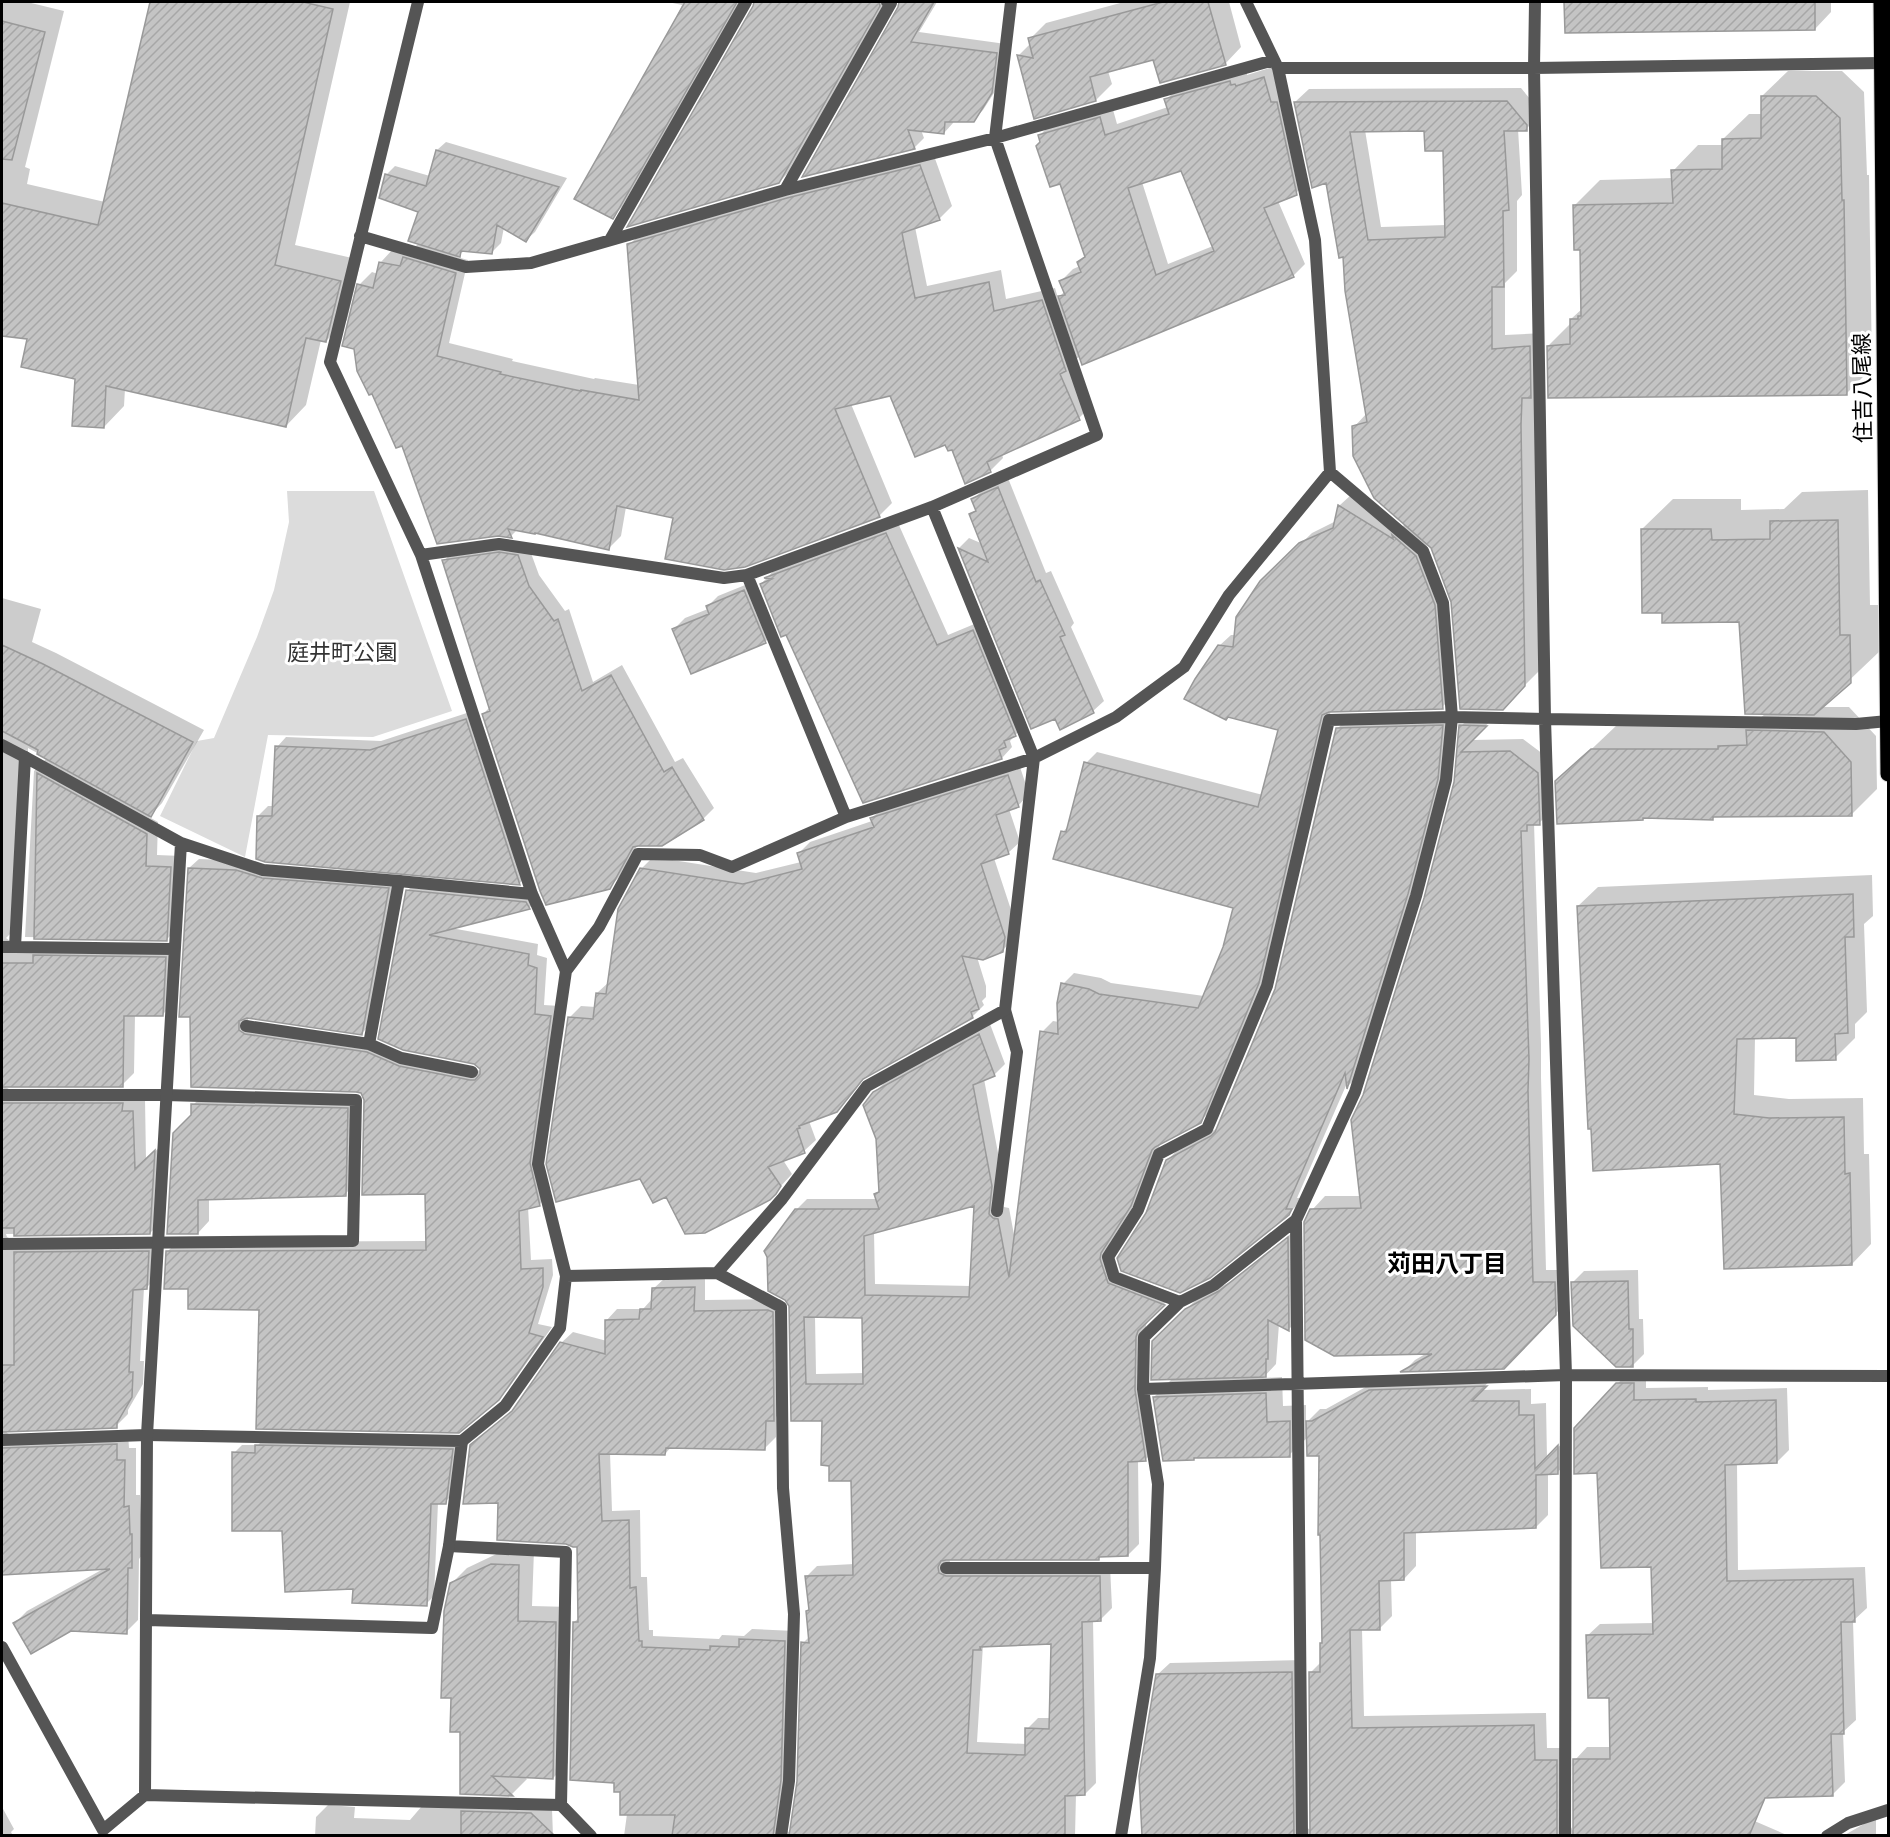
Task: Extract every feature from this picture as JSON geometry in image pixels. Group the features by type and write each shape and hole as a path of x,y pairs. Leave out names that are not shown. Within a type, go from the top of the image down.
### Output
{"main road":[{"name":"住吉八尾線","path":"1881,2 1888,774"}],"street":[{"path":"418,2 330,362 421,555 532,894 566,972"},
{"path":"610,240 746,2"},
{"path":"785,190 891,3 887,2"},
{"path":"421,555 499,544 724,578 747,575 932,507 1096,435 995,138 1011,2"},
{"path":"2,1440 147,1435 462,1441 505,1406 560,1328 566,1276 538,1164 566,972 598,927 638,854 700,855 732,867 846,817 1034,758 1116,717 1184,667 1229,595 1330,472 1316,240 1276,64 1246,2"},
{"path":"1535,2 1534,68 1545,719 1566,1376 1565,1836"},
{"path":"360,236 466,267 531,263 785,190 995,138 1276,64 1534,68 1882,63"},
{"path":"1302,1836 1296,1220 1355,1092 1416,896 1446,780 1452,717 1443,603 1423,551 1330,472"},
{"path":"932,507 1034,758 1005,1010 1017,1052 997,1211"},
{"path":"747,575 846,817"},
{"path":"1180,1302 1114,1277 1108,1257 1138,1210 1159,1154 1207,1130 1267,986 1329,720 1452,717 1856,724 1888,722"},
{"path":"2,745 181,843 263,870 532,894"},
{"path":"15,947 25,757"},
{"path":"2,1647 105,1833 144,1795 147,1435 173,950 181,843"},
{"path":"369,1044 399,881"},
{"path":"2,947 173,950"},
{"path":"717,1273 782,1199 867,1086 1005,1010"},
{"path":"246,1026 369,1044 400,1058 472,1072"},
{"path":"2,1095 165,1095 356,1100 353,1241 2,1244"},
{"path":"1121,1836 1150,1658 1155,1568 1158,1484 1143,1389 1144,1337 1180,1302 1214,1285 1296,1220"},
{"path":"566,1276 717,1273 781,1307 783,1488 794,1614 789,1781 781,1836"},
{"path":"1143,1389 1566,1376 1888,1376"},
{"path":"146,1620 432,1628 450,1546 462,1441"},
{"path":"450,1546 566,1552 561,1805"},
{"path":"946,1568 1155,1568"},
{"path":"144,1795 561,1805 591,1836"},
{"path":"1827,1836 1848,1823 1888,1810"}],"green space":[{"name":"庭井町公園","path":"287,491 374,491 452,711 373,737 268,735 245,857 160,816 197,741 214,738 257,637 274,590 289,522"}],"building":[{"path":"150,2 303,2 333,9 275,265 341,281 326,342 306,338 286,427 106,386 104,428 72,426 75,379 21,367 27,339 2,336 2,203 98,225"},
{"path":"685,2 737,2 613,219 574,199"},
{"path":"754,2 879,2 880,6 779,183 627,227 753,6"},
{"path":"899,2 934,2 911,42 997,53 992,93 974,122 945,122 944,134 908,130 915,149 802,177 898,7"},
{"path":"1163,2 1208,2 1226,65 1160,83 1153,60 1090,77 1096,101 1034,119 1017,55 1033,58 1028,38"},
{"path":"1564,2 1815,2 1815,30 1565,33"},
{"path":"2,21 45,32 12,160 2,159"},
{"path":"1264,77 1271,102 1277,102 1297,195 1264,208 1294,277 1082,365 1058,296 1065,295 1059,281 1081,272 1077,262 1085,257 1060,184 1050,187 1036,146 1040,142 1038,135 1100,117 1105,135 1169,114 1164,99 1230,81 1231,85 1236,86","holes":["1181,171 1214,251 1156,275 1128,188"]},
{"path":"1761,96 1816,96 1840,118 1842,200 1844,200 1847,395 1548,398 1547,346 1570,344 1570,319 1578,319 1578,316 1581,316 1580,250 1574,250 1573,205 1673,203 1671,170 1722,169 1722,139 1761,138"},
{"path":"1507,101 1527,125 1527,131 1504,131 1509,210 1503,211 1504,287 1492,287 1492,349 1530,346 1531,398 1522,398 1521,425 1525,686 1503,710 1460,709 1451,602 1431,548 1374,498 1353,456 1352,426 1367,422 1345,291 1343,257 1339,258 1326,183 1312,188 1294,102","holes":["1424,131 1425,151 1443,151 1445,237 1368,240 1350,132"]},
{"path":"436,150 559,187 526,242 497,225 492,254 461,251 460,257 408,241 418,212 379,198 385,174 426,186"},
{"path":"920,165 940,220 902,233 915,298 989,282 994,311 1042,300 1066,371 1060,374 1080,420 987,462 991,472 965,484 952,450 948,451 945,445 915,457 890,396 835,409 880,517 745,567 724,570 665,559 673,518 617,506 609,550 508,529 512,538 498,536 437,544 402,446 396,448 372,394 369,395 357,371 354,349 342,346 357,284 373,288 379,262 400,266 403,257 456,273 437,356 501,372 500,374 581,391 639,400 627,244 787,198"},
{"path":"998,487 1036,582 1040,580 1065,635 1060,637 1094,713 1060,730 1055,719 1031,729 958,548 988,562 969,514 976,511 971,499"},
{"path":"1338,505 1393,539 1392,535 1416,556 1435,605 1443,709 1329,712 1322,715 1259,983 1201,1123 1152,1150 1131,1206 1101,1253 1100,1259 1108,1283 1165,1305 1138,1331 1136,1337 1135,1390 1146,1461 1128,1462 1128,1556 1099,1557 1099,1560 946,1560 941,1561 938,1567 939,1573 946,1576 1100,1576 1101,1621 1082,1622 1085,1795 1065,1796 1065,1836 789,1836 797,1781 801,1642 809,1643 806,1611 809,1610 805,1576 853,1575 851,1481 829,1481 829,1466 821,1465 822,1421 791,1421 789,1306 785,1300 768,1291 767,1257 764,1251 795,1209 879,1209 874,1194 879,1192 876,1139 863,1105 873,1092 979,1034 995,1076 973,1085 992,1186 989,1214 998,1219 1009,1277 1040,1031 1058,1034 1057,1003 1061,983 1089,989 1099,994 1198,1008 1223,947 1233,908 1053,859 1061,831 1066,832 1084,762 1258,807 1278,730 1228,717 1226,720 1184,699 1218,645 1233,647 1236,617 1260,581 1299,543 1333,528","holes":["974,1206 969,1297 865,1295 864,1236","804,1317 862,1318 863,1384 806,1384","1051,1644 1049,1729 1025,1728 1025,1755 967,1753 973,1650 981,1650 980,1647"]},
{"path":"1838,520 1840,635 1850,635 1851,683 1814,715 1745,714 1739,622 1662,623 1662,613 1642,613 1641,529 1711,529 1712,540 1770,539 1770,521"},
{"path":"886,533 937,645 973,630 1016,736 1004,741 1006,747 999,750 1002,759 863,803 786,635 781,637 760,584 772,579 764,578"},
{"path":"499,552 518,555 529,586 554,621 558,619 582,691 611,675 664,772 672,767 704,820 662,846 633,847 610,889 546,905 482,714 490,711 442,560"},
{"path":"744,590 766,643 691,674 672,629 709,614 706,606"},
{"path":"2,645 193,742 151,817 37,754 38,750 2,731"},
{"path":"466,719 520,885 265,862 256,859 257,816 272,816 275,746 370,750"},
{"path":"1443,725 1438,779 1408,894 1347,1089 1345,1073 1286,1209 1292,1209 1289,1215 1210,1278 1180,1293 1121,1271 1117,1258 1146,1213 1166,1160 1215,1132 1275,989 1336,728"},
{"path":"1459,725 1487,726 1461,752 1510,751 1538,773 1540,825 1527,825 1527,831 1521,831 1529,1059 1533,1282 1555,1282 1556,1315 1504,1369 1400,1372 1432,1354 1334,1356 1305,1340 1304,1222 1310,1209 1361,1208 1351,1120 1363,1095 1424,898 1454,782"},
{"path":"1746,730 1824,732 1851,762 1852,816 1713,817 1713,820 1643,818 1643,820 1557,824 1555,781 1591,749 1718,749 1718,746 1747,745"},
{"path":"37,773 147,834 146,866 171,867 167,941 34,939"},
{"path":"1008,775 1019,807 996,815 1009,854 981,864 1005,937 1003,952 983,960 962,956 979,1009 971,1012 973,1018 863,1079 837,1112 799,1126 800,1128 797,1129 805,1153 768,1167 781,1186 776,1194 770,1200 705,1233 685,1234 666,1197 653,1203 640,1179 556,1202 546,1164 568,1017 593,1019 596,993 606,994 618,909 640,868 743,884 802,869 797,853 874,827 870,818"},
{"path":"188,868 236,870 262,878 389,888 362,1035 247,1018 239,1021 239,1030 245,1034 367,1052 399,1066 470,1080 475,1080 480,1074 480,1069 474,1064 403,1050 378,1039 406,890 526,902 530,909 429,935 529,954 528,965 537,968 535,1014 551,1016 530,1163 540,1206 519,1211 521,1269 543,1268 543,1287 529,1333 543,1337 499,1400 459,1433 256,1429 259,1310 188,1309 188,1289 164,1289 166,1251 426,1250 425,1194 362,1195 364,1100 361,1093 191,1087 190,1017 179,1017"},
{"path":"1853,894 1854,937 1845,937 1848,1033 1835,1034 1836,1060 1796,1061 1796,1038 1737,1039 1734,1114 1769,1118 1844,1117 1845,1174 1850,1173 1852,1265 1724,1269 1720,1164 1593,1171 1591,1129 1588,1129 1577,906"},
{"path":"33,955 166,957 163,1016 124,1016 123,1087 2,1087 2,963 33,963"},
{"path":"2,1103 123,1103 122,1111 133,1111 135,1169 155,1150 150,1234 14,1236 14,1228 2,1228"},
{"path":"191,1104 348,1108 346,1196 198,1200 198,1234 167,1234 173,1133 191,1115"},
{"path":"1288,1237 1289,1331 1268,1320 1266,1377 1151,1380 1152,1341 1185,1309 1219,1291"},
{"path":"149,1251 147,1289 133,1290 129,1372 133,1372 132,1397 117,1423 117,1428 2,1432 2,1365 14,1365 14,1252"},
{"path":"1628,1281 1629,1329 1633,1329 1633,1367 1616,1367 1573,1326 1571,1282"},
{"path":"695,1287 694,1311 768,1310 773,1312 774,1421 766,1421 765,1450 666,1448 665,1455 599,1454 602,1521 629,1520 630,1588 636,1587 639,1641 642,1641 642,1647 710,1650 710,1646 739,1647 739,1639 785,1641 781,1780 773,1836 672,1836 675,1815 620,1815 620,1792 614,1792 614,1783 570,1780 573,1622 578,1622 577,1547 566,1544 497,1540 498,1503 463,1504 470,1445 512,1411 560,1342 605,1354 605,1320 639,1319 640,1309 651,1309 652,1288"},
{"path":"1616,1383 1634,1383 1634,1400 1696,1399 1696,1402 1776,1400 1777,1463 1725,1465 1727,1581 1853,1579 1855,1622 1841,1622 1844,1734 1831,1734 1833,1796 1765,1798 1749,1836 1573,1836 1573,1759 1610,1759 1609,1698 1588,1698 1586,1635 1653,1634 1651,1567 1601,1568 1597,1473 1574,1474 1574,1428"},
{"path":"1487,1386 1472,1401 1519,1401 1519,1415 1534,1415 1535,1469 1558,1445 1558,1474 1536,1475 1536,1528 1404,1533 1404,1580 1379,1581 1380,1630 1350,1630 1352,1728 1534,1725 1535,1760 1557,1760 1557,1836 1310,1836 1309,1672 1320,1672 1320,1643 1322,1643 1320,1535 1318,1535 1319,1456 1307,1456 1306,1421 1312,1421 1369,1390"},
{"path":"1266,1393 1267,1422 1290,1421 1290,1457 1194,1458 1194,1460 1163,1461 1153,1397"},
{"path":"117,1444 117,1460 125,1460 124,1507 129,1506 130,1534 132,1534 132,1568 128,1568 127,1634 71,1631 31,1654 13,1623 110,1569 2,1575 2,1448"},
{"path":"255,1445 453,1449 446,1504 431,1504 427,1606 352,1603 353,1589 285,1592 282,1531 232,1531 232,1452 255,1453"},
{"path":"491,1564 519,1565 518,1621 556,1622 553,1779 492,1776 513,1796 460,1794 460,1732 450,1732 451,1698 441,1698 444,1611 450,1583"},
{"path":"1292,1672 1294,1836 1142,1836 1139,1776 1156,1674"},
{"path":"461,1811 531,1813 555,1836 461,1836"}],"district":[{"name":"苅田八丁目","path":"1447,1264"}]}
